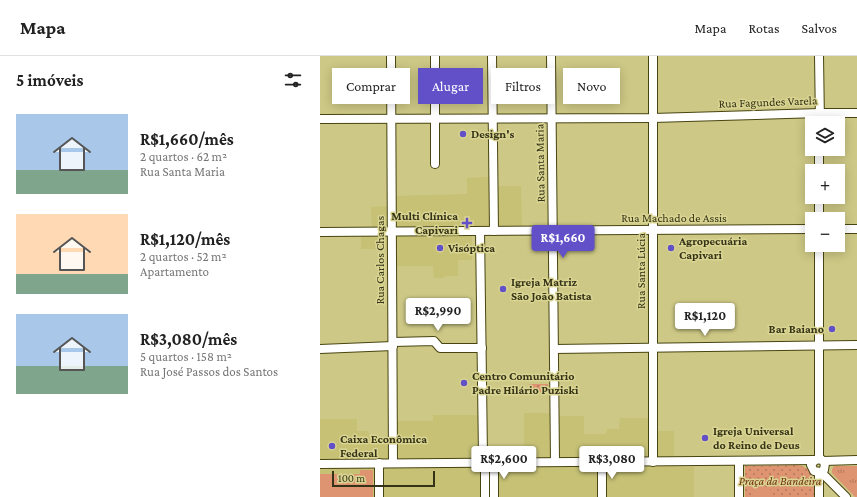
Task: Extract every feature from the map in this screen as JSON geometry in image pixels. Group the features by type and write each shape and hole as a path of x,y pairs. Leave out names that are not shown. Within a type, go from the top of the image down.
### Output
{"street":[{"name":"Rua Carlos Chagas","path":"391,56 393,464"},
{"path":"434,56 435,164"},
{"path":"492,56 494,231"},
{"name":"Rua Santa Maria","path":"550,56 555,462"},
{"name":"Rua Santa Lúcia","path":"653,56 653,462"},
{"path":"819,56 820,116"},
{"name":"Rua Fagundes Varela","path":"320,119 653,118 820,112 857,113"},
{"name":"Rua Machado de Assis","path":"320,232 805,229"},
{"path":"845,229 857,229"},
{"path":"480,232 483,457 485,463 485,497"},
{"path":"817,471 825,466 819,460 819,252"},
{"path":"320,349 434,341 440,348 482,348"},
{"path":"554,349 857,345"},
{"path":"819,460 812,466 846,497"},
{"path":"320,464 857,460"},
{"path":"739,461 739,497"},
{"path":"801,461 817,471"},
{"path":"602,462 602,497"},
{"path":"494,463 494,497"},
{"path":"379,464 379,497"},
{"path":"817,471 819,497"}],"shaded area":[{"path":"489,177 490,186 521,186 522,229 472,229 472,260 458,260 458,276 434,278 433,266 395,266 395,249 361,249 361,236 372,235 371,207 396,206 396,196 467,194 467,178"},
{"path":"524,413 550,413 551,416 584,416 584,434 606,434 607,429 619,429 620,418 648,418 648,431 674,431 674,466 694,467 694,497 373,497 373,470 360,474 320,474 320,419 357,419 357,431 369,431 369,437 397,437 397,421 433,421 433,415 478,415 478,459 524,459"}],"green space":[{"path":"529,384 548,384 548,392 529,393"},
{"name":"Praça da Bandeira","path":"798,465 808,470 813,477 814,497 745,497 745,466"},
{"path":"834,466 857,466 857,497 855,497 832,473"},
{"path":"360,470 373,470 373,497 320,497 320,474 360,474"},
{"path":"754,489 770,489 774,497 751,497 751,491"}],"place":[{"name":"Design's","path":"463,134"},
{"name":"Multi Clínica Capivari","path":"467,223"},
{"name":"Visóptica","path":"440,248"},
{"name":"Agropecuária Capivari","path":"671,248"},
{"name":"Igreja Matriz São João Batista","path":"503,289"},
{"name":"Bar Baiano","path":"832,329"},
{"name":"Centro Comunitário Padre Hilário Puziski","path":"464,383"},
{"name":"Igreja Universal do Reino de Deus","path":"705,438"},
{"name":"Caixa Econômica Federal","path":"332,446"}]}
